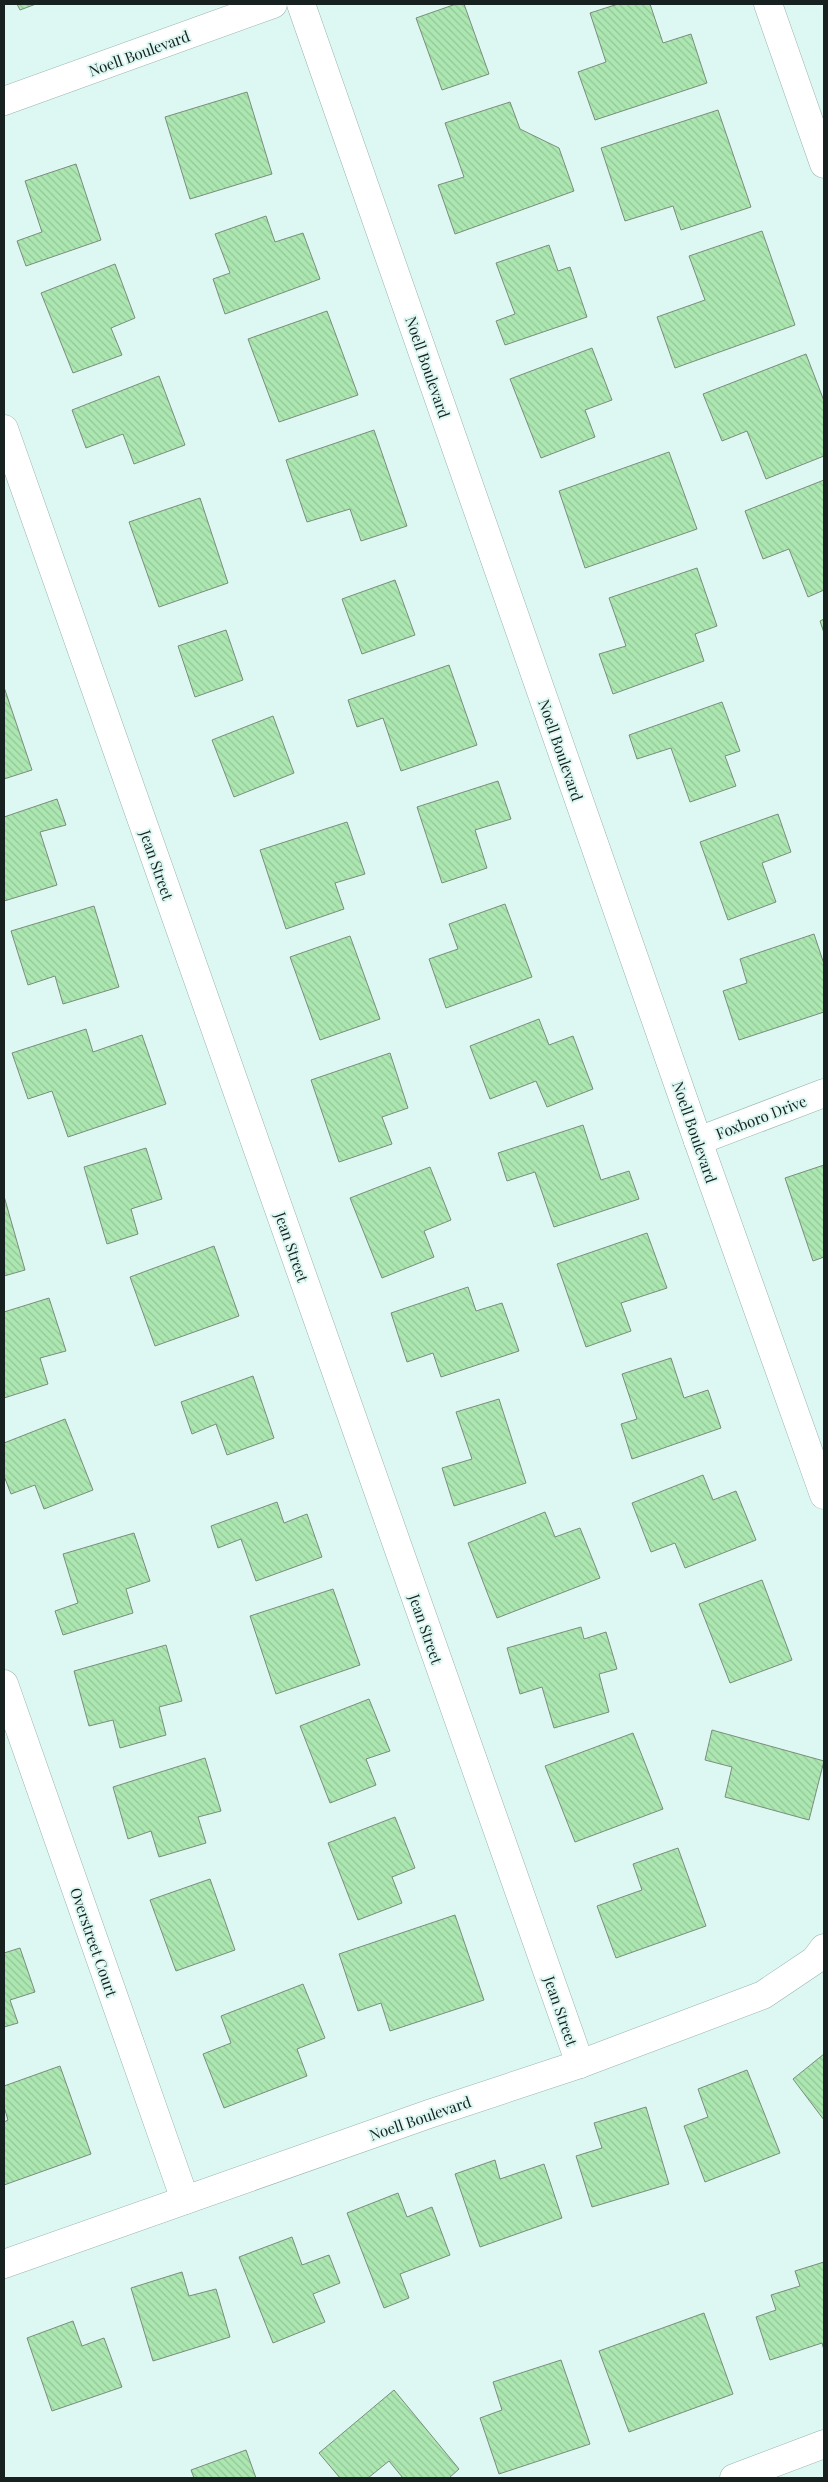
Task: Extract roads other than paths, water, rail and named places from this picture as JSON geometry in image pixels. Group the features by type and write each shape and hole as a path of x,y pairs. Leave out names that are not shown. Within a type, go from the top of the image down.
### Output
{"street":[{"name":"Noell Boulevard","path":"4,101 273,4"},
{"name":"Noell Boulevard","path":"301,4 698,1141 824,1495"},
{"path":"768,4 824,164"},
{"name":"Jean Street","path":"4,429 580,2064"},
{"name":"Foxboro Drive","path":"698,1141 824,1093"},
{"name":"Overstreet Court","path":"4,1684 185,2200"},
{"name":"Noell Boulevard","path":"4,2264 429,2114 580,2064 763,1994 815,1960 824,1948"},
{"path":"734,2478 824,2444"}]}
